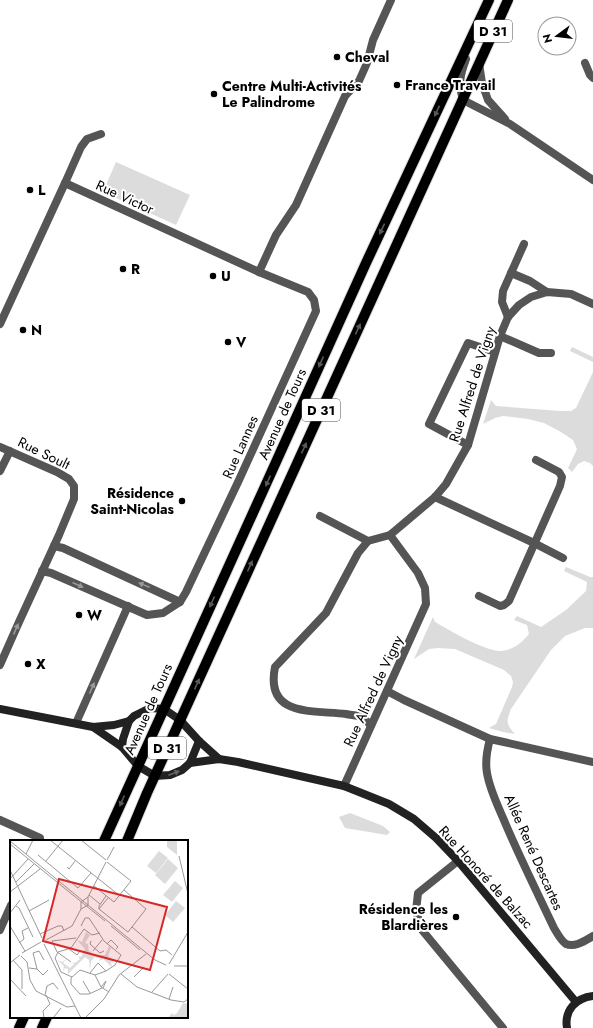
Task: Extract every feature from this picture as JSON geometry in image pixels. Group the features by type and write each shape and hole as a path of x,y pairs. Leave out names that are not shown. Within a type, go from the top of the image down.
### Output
{"main road":[{"name":"Avenue de Tours","path":"104,840 366,262 490,0"},
{"name":"D 31","path":"127,840 140,808 508,0"},
{"path":"19,1028 24,1018"},
{"path":"42,1028 47,1018"}],"street":[{"path":"259,272 276,235 296,205 345,96 359,81 367,63 373,40 391,0"},
{"path":"490,0 462,70 460,91 463,100 510,124 593,180"},
{"path":"479,63 482,83 488,100 510,124"},
{"path":"585,63 590,75 593,78"},
{"path":"0,324 81,147 87,139 101,134"},
{"name":"Rue Victor","path":"65,183 259,272 308,292 314,300"},
{"path":"508,317 502,302 503,291 524,244"},
{"path":"511,273 530,281 547,292"},
{"name":"Rue Alfred de Vigny","path":"344,786 426,604 425,588 418,574 390,535 435,497 446,484 468,445 500,336 508,317 519,305 531,297 547,292 571,294 593,304"},
{"name":"Rue Lannes","path":"42,571 51,573 147,615 163,613 180,602 239,480 316,311 314,300"},
{"path":"500,336 539,353 551,353"},
{"path":"468,445 429,424 468,343 495,352"},
{"name":"Rue Soult","path":"0,447 57,472 69,479 74,486 74,499 54,546"},
{"path":"0,471 10,451"},
{"path":"479,596 500,606 504,606 509,601 560,486 562,477 559,472 536,460"},
{"path":"435,497 534,543 562,558"},
{"path":"320,516 368,541"},
{"path":"371,725 360,716 298,710 286,705 278,696 274,685 273,676 275,667 326,613 358,553 368,541 390,535"},
{"path":"0,664 54,546 62,548 180,602"},
{"path":"76,724 128,606"},
{"path":"387,691 490,739 593,762"},
{"path":"122,747 129,721 134,716 150,708 164,708 180,720 199,741 219,759"},
{"path":"0,709 93,727 114,725 129,721"},
{"path":"93,727 122,747 138,766 155,776 170,775 182,770 190,763 199,741"},
{"name":"Allée René Descartes","path":"490,739 487,772 495,800 527,873 558,936 566,944 572,944 581,943 593,936"},
{"path":"190,763 219,759"},
{"name":"Rue Honoré de Balzac","path":"219,759 281,771 344,786 389,804 414,819 436,838 458,861 576,1002"},
{"path":"0,820 40,838 39,840"},
{"path":"458,861 418,893 416,911 422,930 503,1028"},
{"path":"1,925 10,907"},
{"path":"567,1028 567,1016 571,1008 576,1002 593,996"}],"shaded area":[{"path":"116,162 190,195 176,225 103,192"},
{"path":"572,347 593,357 593,362 570,351"},
{"path":"593,372 593,466 584,461 578,464 572,472 568,468 577,449 573,440 544,423 528,419 503,416 483,424 491,400 496,406 571,411 576,408"},
{"path":"566,567 593,577 593,628 585,628 565,636 551,650 511,709 508,717 508,725 515,734 489,728 496,724 512,687 513,682 511,676 504,670 455,649 429,649 414,659 433,617 435,622 486,648 501,651 513,648 529,634 527,625 514,620 517,616 541,627 566,610 586,591 587,582 564,571"},
{"path":"350,813 383,826 390,832 387,835 345,828 339,817"}],"place":[{"name":"Cheval","path":"337,57"},
{"name":"France Travail","path":"397,85"},
{"name":"Centre Multi-Activités Le Palindrome","path":"214,94"},
{"name":"L","path":"30,190"},
{"name":"R","path":"123,269"},
{"name":"U","path":"213,276"},
{"name":"N","path":"23,330"},
{"name":"V","path":"228,342"},
{"name":"Résidence Saint-Nicolas","path":"182,501"},
{"name":"W","path":"79,615"},
{"name":"X","path":"28,664"},
{"name":"Résidence les Blardières","path":"456,917"}]}
